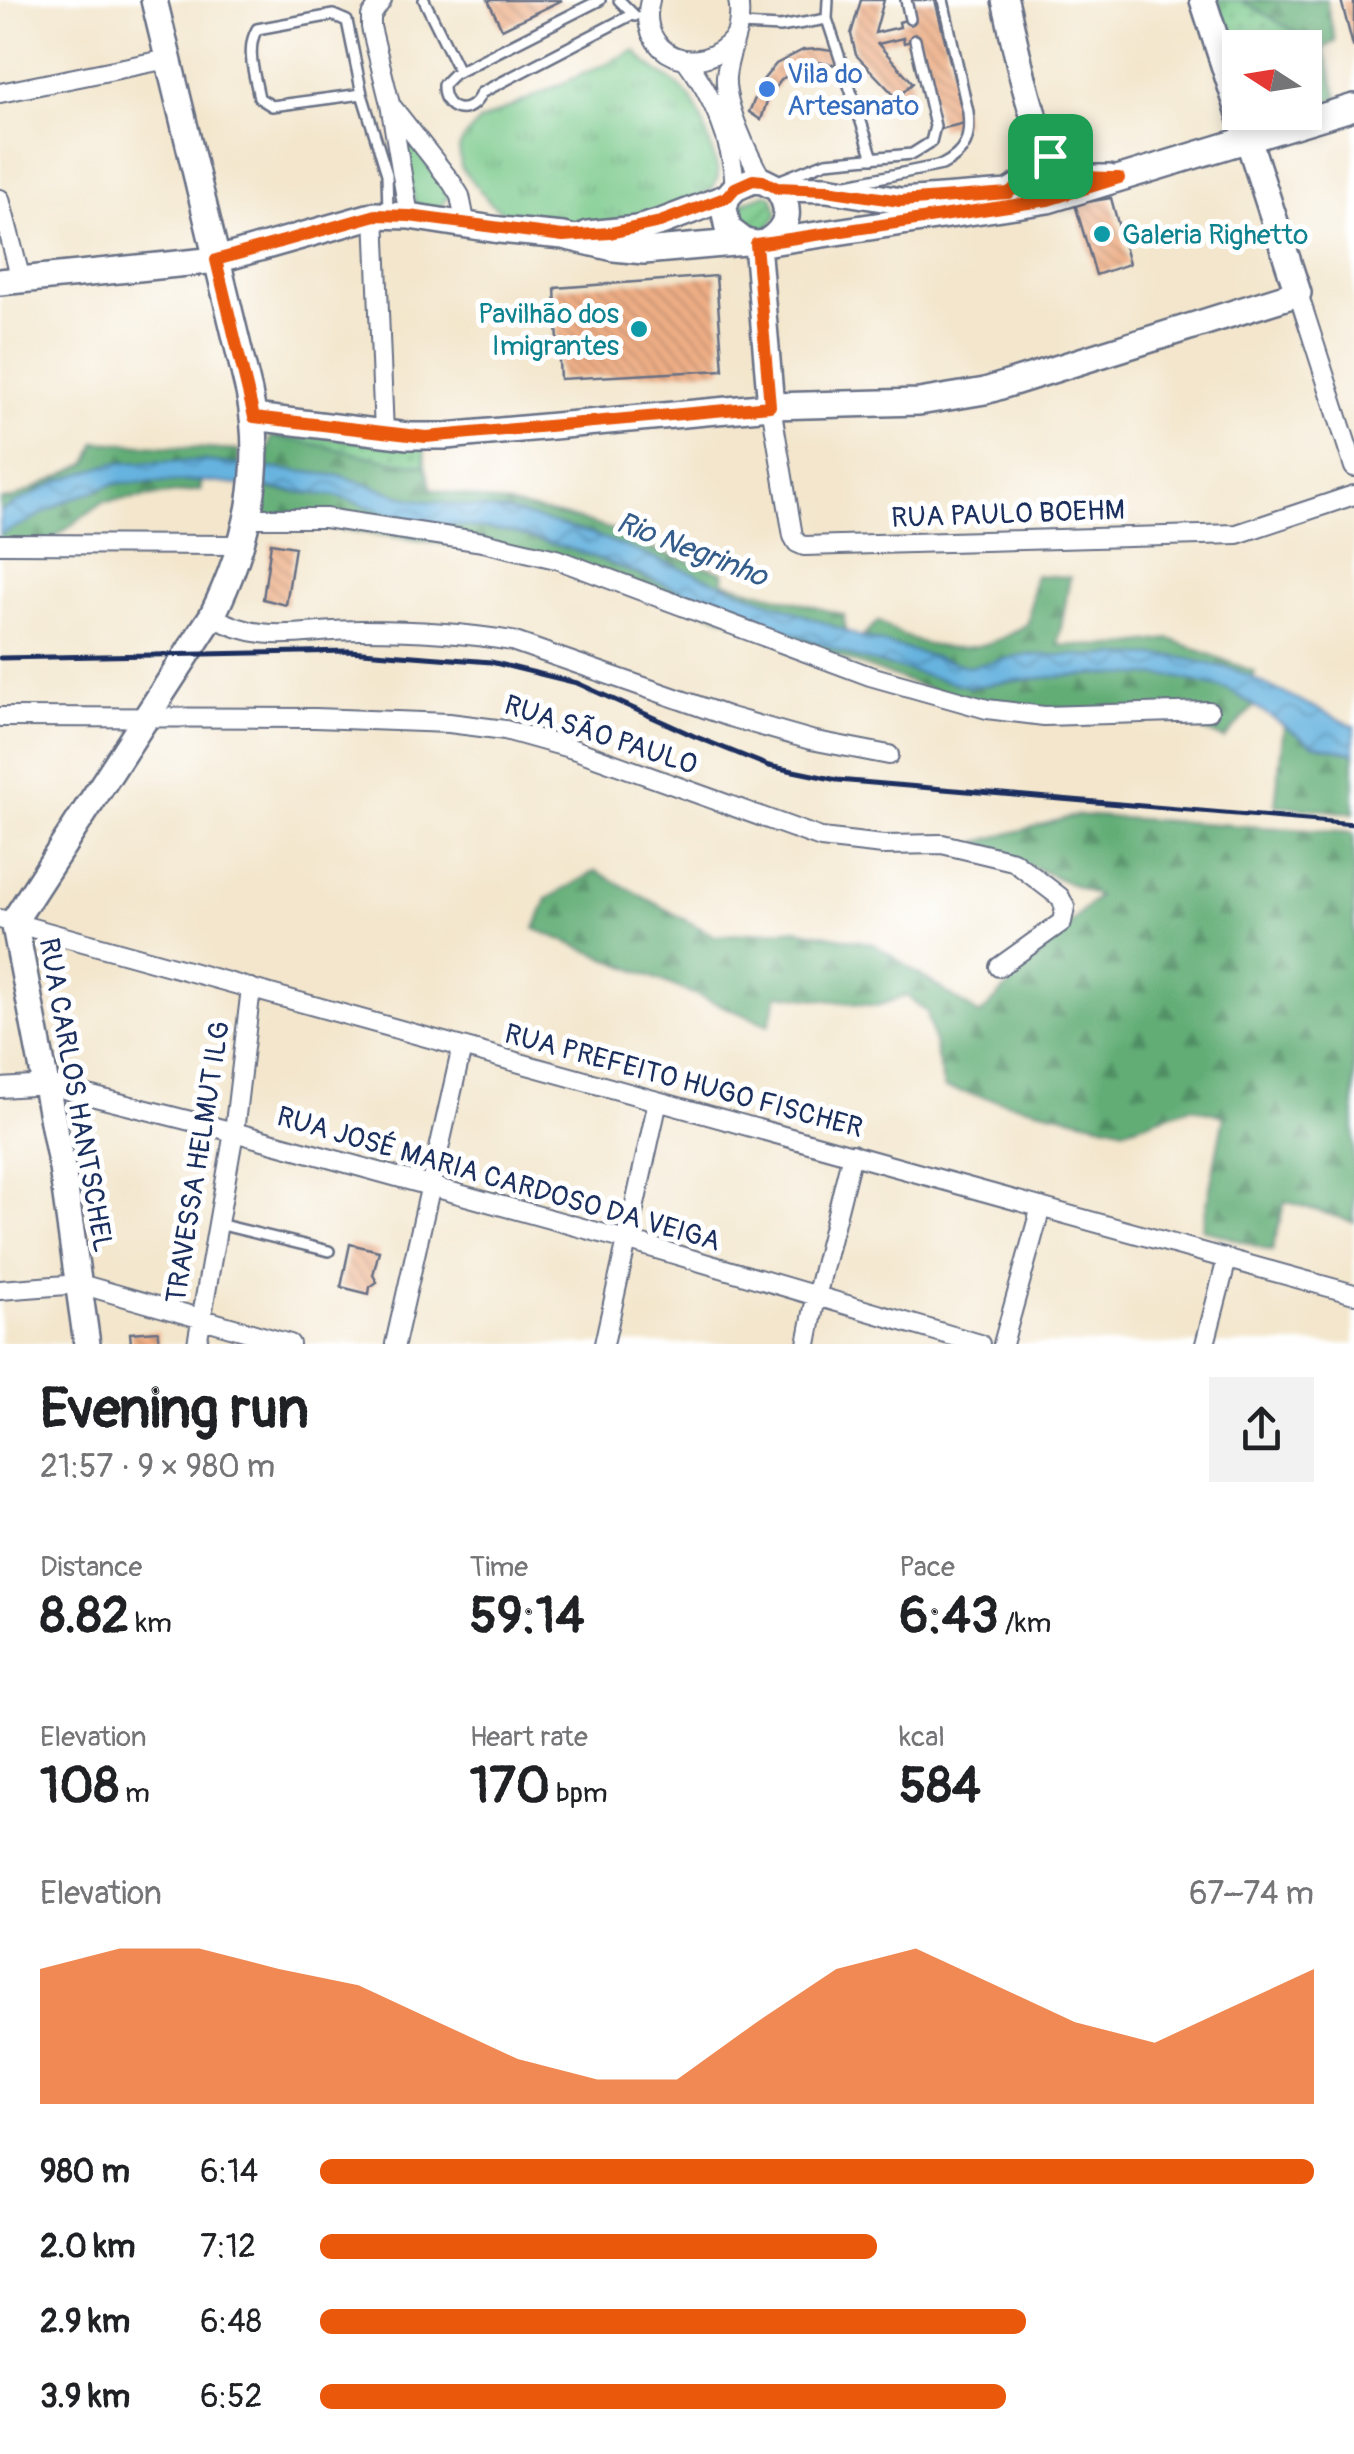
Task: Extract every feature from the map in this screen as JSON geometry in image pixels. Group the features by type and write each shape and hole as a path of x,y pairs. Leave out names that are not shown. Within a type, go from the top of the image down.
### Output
{"main road":[{"name":"RUA CARLOS HANTSCHEL","path":"87,1344 48,1085 7,920 150,716 212,616 242,544 256,453 254,417 154,0"},
{"path":"1004,0 1039,134 1050,156 1064,170 1084,178 1119,178"},
{"path":"254,417 384,433 446,436 770,406 919,402 964,396 1298,293 1204,0"},
{"path":"10,282 216,260 391,215 644,250 757,243 1048,200 1354,107"},
{"path":"563,236 637,229 753,180 916,202 1008,193 1027,181 1033,170 1039,134"},
{"path":"731,192 724,208 728,229 757,243 779,234 788,211 770,184"},
{"path":"757,243 770,406"}],"street":[{"path":"382,0 371,16 371,27 390,104 391,215 384,433"},
{"path":"650,0 640,18 661,47 686,60 710,96 729,153 731,192"},
{"path":"738,0 727,90 751,160 770,184"},
{"path":"686,60 714,57 737,31"},
{"path":"0,93 168,59"},
{"path":"390,104 452,183 460,196 466,226"},
{"path":"0,198 10,282"},
{"path":"1298,293 1354,466"},
{"name":"RUA PAULO BOEHM","path":"770,406 793,536 804,546 1237,534 1354,495"},
{"path":"250,510 483,542 556,559 870,676 987,710 1044,716 1208,712"},
{"path":"0,544 242,544"},
{"path":"212,616 236,630 262,636 360,630 512,640 730,718 889,756"},
{"name":"RUA SÃO PAULO","path":"0,717 315,718 474,724 574,749 820,838 883,846 942,844 1013,862 1060,897 1065,907 1062,922 999,966"},
{"name":"RUA PREFEITO HUGO FISCHER","path":"7,920 1354,1294"},
{"name":"TRAVESSA HELMUT ILG","path":"197,1344 234,1132 251,988"},
{"path":"395,1344 462,1047"},
{"name":"RUA JOSÉ MARIA CARDOSO DA VEIGA","path":"0,1088 48,1085 234,1132 626,1240 980,1344"},
{"path":"604,1344 658,1100"},
{"path":"807,1344 852,1154"},
{"path":"1002,1344 1040,1208"},
{"path":"1205,1344 1227,1259"},
{"path":"0,1290 80,1284 290,1344"}],"lane":[{"path":"424,0 458,71"},
{"path":"600,0 448,78 442,93 450,107 466,110 478,101 481,93 640,18 619,0"},
{"path":"828,0 827,19 873,158"},
{"path":"906,0 910,18"},
{"path":"827,190 942,165 966,146 968,112 942,0"},
{"path":"362,94 264,104 259,98 250,44 253,35 257,29 334,15 347,21 362,94 386,174 391,215"},
{"path":"737,31 827,19"},
{"path":"770,184 826,162 912,154 931,142 935,126 916,40"},
{"path":"218,1224 329,1250"}],"green space":[{"path":"1217,0 1241,0 1291,30 1227,30"},
{"path":"1241,0 1326,0 1335,41 1323,49 1322,30 1291,30"},
{"path":"1322,48 1323,49 1338,98 1322,103"},
{"path":"635,50 679,86 693,103 717,167 713,189 673,209 583,228 504,213 491,204 461,167 459,148 463,139 480,121"},
{"path":"398,124 449,194 440,209 422,210 415,203"},
{"path":"766,194 772,196 778,214 760,239 737,223 735,205"},
{"path":"291,434 424,447 425,465 271,437"},
{"path":"271,437 425,465 432,489 577,519 626,534 645,530 648,548 723,572 724,582 844,615 845,631 591,534 516,513 411,499 341,476 263,469"},
{"path":"96,442 239,451 239,466 203,461 159,463 0,512 0,500 12,499 88,463"},
{"path":"202,481 200,490 103,502 46,544 0,544 0,534 100,488 137,482"},
{"path":"263,489 337,496 406,518 512,532 584,553 970,687 1100,674 1170,675 1228,689 1254,706 1224,739 1162,713 987,709 556,559 260,518"},
{"path":"1035,575 1070,577 1058,645 1116,646 1170,639 1255,672 1253,679 1235,670 1023,655 970,667 862,637 878,621 934,646 953,648 990,643 1028,623"},
{"path":"1284,725 1312,744 1354,753 1354,813 1275,805"},
{"path":"1078,815 1354,833 1354,1222 1285,1201 1272,1251 1202,1229 1224,1116 1191,1107 1126,1129 944,1088 927,1012 907,996 876,1006 778,994 769,1025 535,929 547,899 596,871 715,936 796,929 874,944 980,1015 1098,896 977,842"}],"water":[{"path":"203,461 341,476 411,499 516,513 591,534 861,637 970,667 1023,655 1174,656 1235,670 1354,726 1354,753 1312,744 1228,689 1171,676 1099,674 970,687 855,657 584,553 512,532 406,519 337,496 202,481 117,483 67,500 0,534 0,512 59,481 114,463"}],"building":[{"path":"488,0 562,0 502,29"},
{"path":"861,0 884,0 875,33 900,27 899,22 913,18 908,0 935,0 965,123 940,129 918,39 878,44 913,83 897,98 856,55 851,34"},
{"path":"1341,0 1354,0 1353,46"},
{"name":"Vila do Artesanato","path":"803,50 832,51 837,65 815,62 799,69 782,79 768,98 761,120 749,112 763,80 776,64"},
{"name":"Galeria Righetto","path":"1111,198 1129,264 1096,275 1075,204"},
{"name":"Pavilhão dos Imigrantes","path":"716,276 723,370 560,379 555,288"},
{"path":"271,543 295,547 286,605 263,599"},
{"path":"350,1244 379,1251 373,1275 377,1282 370,1287 369,1294 341,1287"},
{"path":"158,1331 159,1344 131,1344 130,1333"}],"railway":[{"path":"0,658 349,651 491,662 577,683 769,766 837,780 1354,824"}],"place":[{"name":"Vila do Artesanato","path":"767,89"},
{"name":"Galeria Righetto","path":"1102,234"},
{"name":"Pavilhão dos Imigrantes","path":"639,329"}],"route":[{"path":"1039,134 1050,156 1064,170 1084,178 1119,178 1048,200 756,244 770,406 426,437 254,417 216,260 388,214 563,236 637,229 727,197 743,182 753,180 777,188 827,190 916,202 1008,193 1027,181 1033,170 1039,134"}],"water label":[{"name":"Rio Negrinho","path":"692,549"}]}
